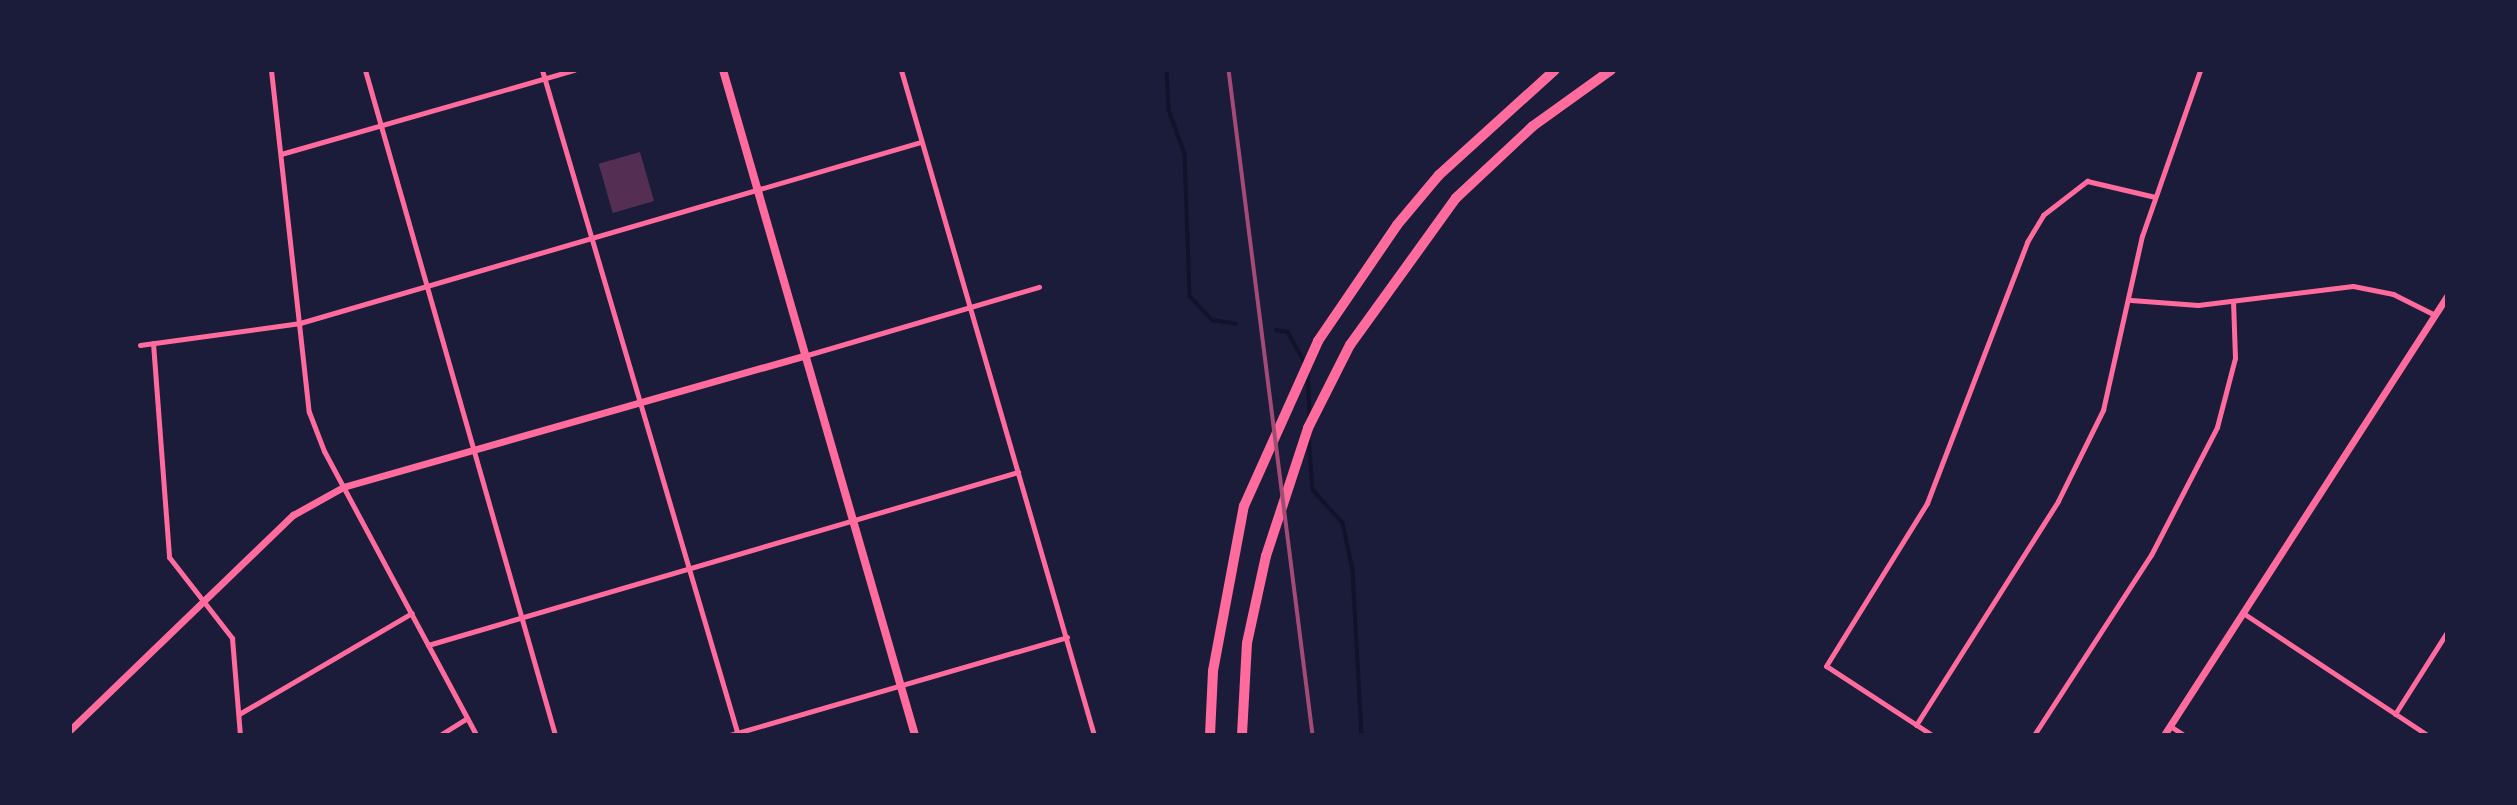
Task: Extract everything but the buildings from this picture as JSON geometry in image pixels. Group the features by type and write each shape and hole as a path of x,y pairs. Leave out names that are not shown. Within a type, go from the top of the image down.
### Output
{"highway":[{"path":"1210,735 1215,659 1244,506 1271,435 1344,299 1439,176 1555,70"},
{"path":"1242,735 1255,598 1308,428 1350,345 1456,198 1533,126 1611,70"}],"main road":[{"path":"723,70 915,735"}],"street":[{"path":"271,70 309,412 343,486 476,735"},
{"path":"365,70 555,735"},
{"path":"542,70 691,569 735,734 1067,637"},
{"path":"281,154 573,70"},
{"path":"901,70 1094,735"},
{"path":"1916,725 2082,456 2103,410 2155,197 2200,70"},
{"path":"140,345 300,323 921,142"},
{"path":"1932,735 1826,666 1927,503 2027,242 2043,215 2087,181 2155,197"},
{"path":"2131,299 2233,302 2353,286 2393,294 2435,315"},
{"path":"70,730 293,515 343,486 640,404 1038,287"},
{"path":"2164,735 2447,296"},
{"path":"2034,735 2151,555 2204,453 2233,374 2233,302"},
{"path":"153,343 169,557 232,638 240,735"},
{"path":"428,645 1018,472"},
{"path":"239,714 412,613"},
{"path":"2243,613 2427,735"},
{"path":"2395,714 2447,632"},
{"path":"440,735 466,719"},
{"path":"2170,726 2184,735"}],"waterway":[{"path":"1167,70 1169,110 1185,154 1190,296 1212,320 1236,324"},
{"path":"1276,330 1288,332 1305,363"},
{"path":"1308,369 1310,417"},
{"path":"1309,438 1313,490 1343,523 1353,570 1362,735"}],"railway":[{"path":"1229,70 1313,735"}]}
